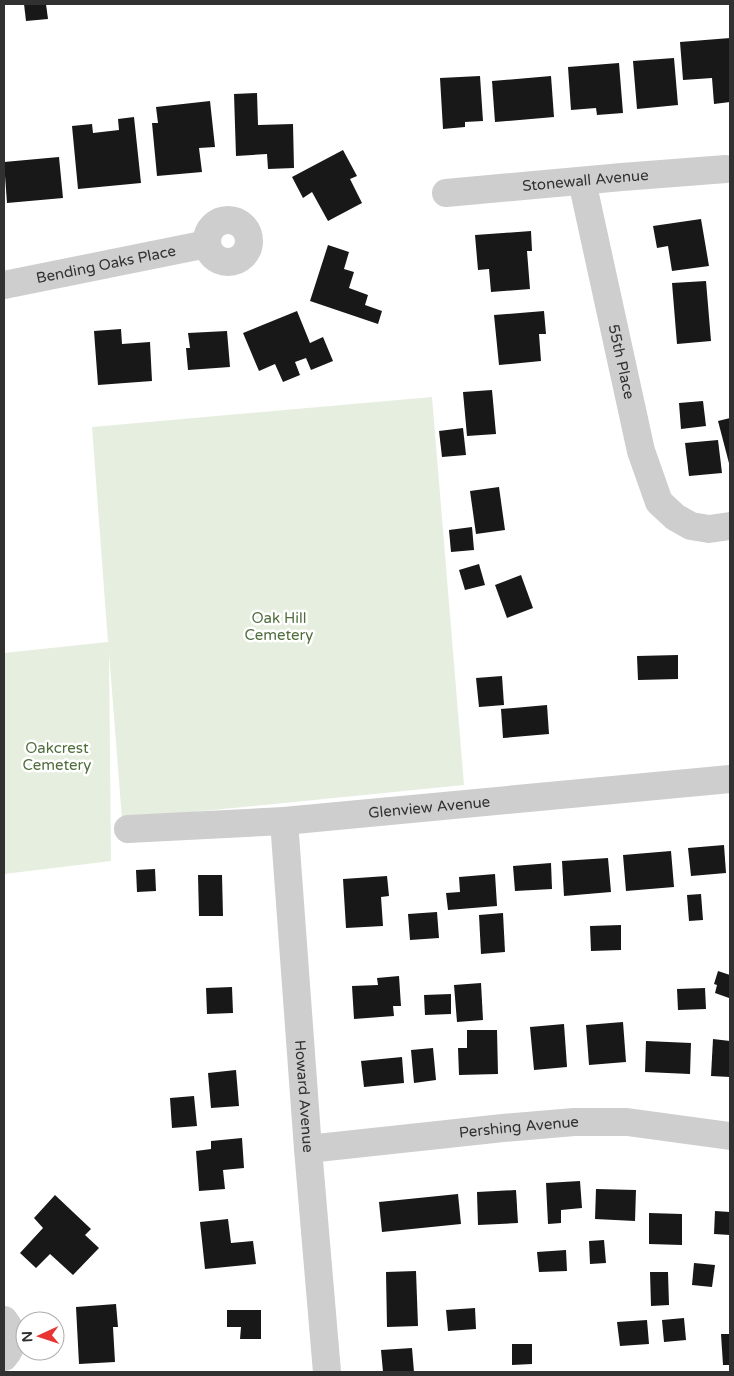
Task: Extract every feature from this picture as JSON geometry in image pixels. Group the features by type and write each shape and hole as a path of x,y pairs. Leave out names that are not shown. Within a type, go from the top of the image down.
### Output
{"street":[{"name":"Stonewall Avenue","path":"446,193 726,169"},
{"name":"55th Place","path":"582,180 641,451 658,502 674,517 691,526 709,529 730,526"},
{"name":"Bending Oaks Place","path":"4,285 207,244"},
{"name":"Glenview Avenue","path":"128,829 284,821 730,779"},
{"name":"Howard Avenue","path":"284,821 308,1149 327,1372"},
{"name":"Pershing Avenue","path":"308,1149 574,1122 627,1122 730,1136"},
{"path":"4,1320 10,1329 12,1339 10,1348 4,1357"}],"green space":[{"name":"Oak Hill Cemetery","path":"432,397 464,785 122,819 109,653 111,861 4,874 4,653 108,642 92,427"}],"building":[{"path":"24,4 46,4 48,19 26,21"},
{"path":"730,38 730,102 714,104 712,78 683,80 680,42"},
{"path":"674,58 678,105 637,109 633,61"},
{"path":"619,63 623,113 597,115 596,108 571,110 568,67"},
{"path":"480,76 483,121 465,122 465,127 443,129 440,78"},
{"path":"551,76 554,117 495,122 492,81"},
{"path":"257,93 258,125 293,124 294,168 268,169 267,154 236,156 234,94"},
{"path":"210,101 215,147 199,148 202,172 157,176 152,123 158,123 156,107"},
{"path":"134,117 141,183 78,189 72,126 92,124 93,133 119,130 118,119"},
{"path":"343,150 357,176 350,179 362,203 328,221 312,192 303,198 292,177"},
{"path":"59,157 63,198 7,203 4,162"},
{"path":"701,219 709,266 672,271 668,246 657,248 653,226"},
{"path":"531,231 532,251 527,251 530,289 491,292 489,269 478,270 475,235"},
{"path":"328,245 349,252 344,269 354,272 349,288 368,295 365,305 382,311 378,324 310,301"},
{"path":"706,281 711,341 677,344 672,283"},
{"path":"297,311 310,343 323,337 333,361 311,370 306,358 295,362 300,375 283,382 275,364 259,371 243,333"},
{"path":"544,311 546,334 539,334 541,361 499,365 494,315"},
{"path":"121,329 122,344 150,342 152,381 98,385 94,331"},
{"path":"227,331 230,367 188,370 186,348 190,348 188,333"},
{"path":"492,390 496,434 467,436 463,392"},
{"path":"703,401 706,426 681,429 679,403"},
{"path":"730,418 730,467 718,421"},
{"path":"463,428 466,455 442,457 439,431"},
{"path":"718,440 722,473 689,476 685,443"},
{"path":"499,487 505,530 476,534 470,491"},
{"path":"472,527 474,550 451,552 449,530"},
{"path":"479,564 485,585 465,590 459,570"},
{"path":"521,575 533,608 507,618 495,585"},
{"path":"678,655 678,679 638,680 637,656"},
{"path":"502,676 504,705 479,707 476,678"},
{"path":"547,705 549,734 503,738 501,709"},
{"path":"724,845 726,873 691,876 688,848"},
{"path":"671,851 674,887 626,891 623,855"},
{"path":"608,858 611,892 564,896 562,861"},
{"path":"551,863 552,889 515,891 513,866"},
{"path":"155,869 156,891 137,892 136,870"},
{"path":"495,874 497,906 448,910 446,893 460,892 459,877"},
{"path":"198,875 222,875 223,916 199,916"},
{"path":"387,876 389,896 381,897 383,926 346,928 343,879"},
{"path":"701,894 703,920 689,921 687,895"},
{"path":"437,912 439,938 410,940 408,914"},
{"path":"503,913 505,952 481,954 479,915"},
{"path":"621,925 621,950 591,951 590,926"},
{"path":"718,971 730,975 729,998 715,993 717,985 714,984"},
{"path":"399,976 401,1006 393,1006 394,1016 354,1019 352,986 378,985 377,978"},
{"path":"481,983 483,1020 457,1022 454,985"},
{"path":"232,987 233,1013 207,1014 206,988"},
{"path":"705,988 706,1009 678,1010 677,989"},
{"path":"451,994 451,1014 425,1015 424,995"},
{"path":"623,1022 626,1062 589,1065 586,1025"},
{"path":"564,1024 567,1067 534,1070 530,1027"},
{"path":"467,1030 497,1030 498,1074 459,1075 458,1048 467,1048"},
{"path":"713,1039 730,1041 730,1077 711,1076"},
{"path":"646,1041 691,1043 690,1074 645,1072"},
{"path":"433,1048 436,1080 414,1083 411,1050"},
{"path":"402,1057 404,1083 364,1087 361,1061"},
{"path":"236,1070 239,1106 211,1108 208,1073"},
{"path":"194,1096 197,1126 172,1128 170,1098"},
{"path":"242,1138 244,1168 223,1170 225,1189 199,1191 196,1151 211,1149 211,1141"},
{"path":"580,1181 582,1208 561,1210 561,1223 548,1224 546,1183"},
{"path":"596,1189 636,1190 635,1221 595,1219"},
{"path":"516,1190 518,1223 478,1225 477,1192"},
{"path":"458,1194 461,1224 382,1232 379,1202"},
{"path":"55,1195 91,1229 85,1235 99,1248 73,1275 50,1254 36,1268 20,1253 43,1228 34,1218"},
{"path":"715,1211 730,1212 730,1235 714,1234"},
{"path":"649,1213 682,1214 682,1245 649,1244"},
{"path":"228,1219 231,1243 253,1241 256,1264 205,1269 200,1222"},
{"path":"604,1240 606,1263 590,1264 589,1241"},
{"path":"566,1250 567,1271 539,1272 537,1252"},
{"path":"694,1263 715,1265 712,1287 692,1285"},
{"path":"416,1271 418,1326 387,1327 386,1272"},
{"path":"650,1272 668,1272 669,1305 651,1306"},
{"path":"116,1304 118,1327 113,1327 115,1362 79,1364 76,1307"},
{"path":"475,1308 476,1329 448,1331 446,1310"},
{"path":"227,1310 261,1310 261,1339 240,1339 241,1327 227,1327"},
{"path":"684,1318 686,1340 664,1342 662,1320"},
{"path":"647,1320 649,1344 620,1346 617,1322"},
{"path":"721,1334 730,1334 730,1365 723,1365"},
{"path":"512,1344 532,1344 532,1364 512,1365"},
{"path":"412,1348 414,1372 383,1372 381,1350"}],"park label":[{"name":"Oakcrest Cemetery","path":"57,756"}]}
